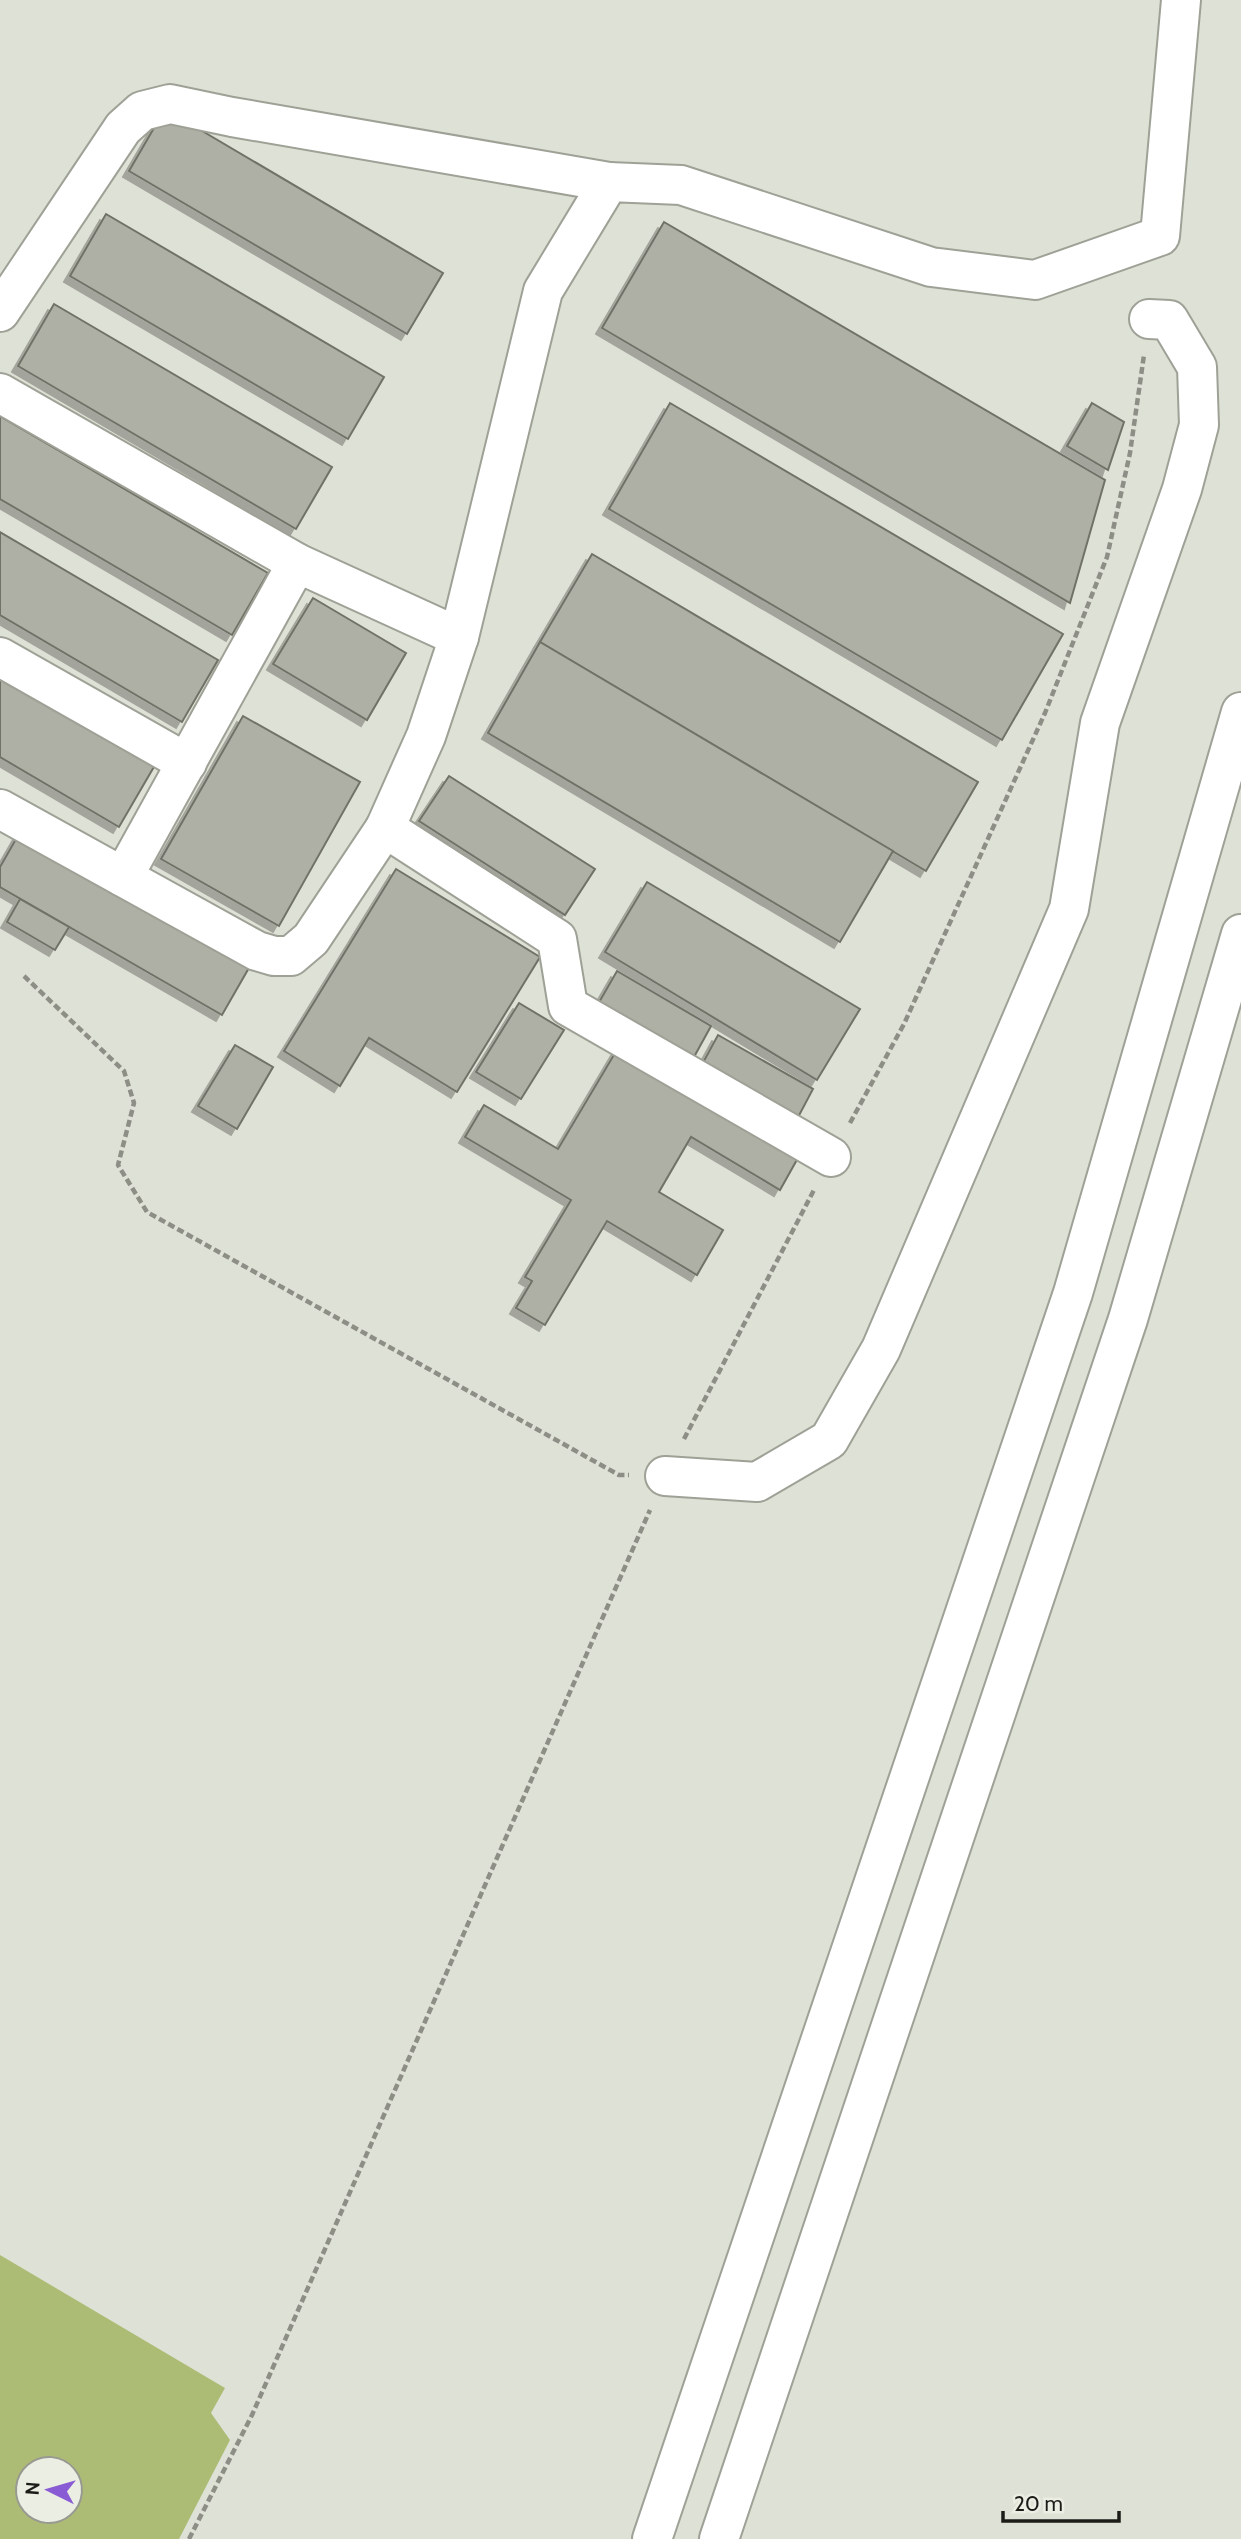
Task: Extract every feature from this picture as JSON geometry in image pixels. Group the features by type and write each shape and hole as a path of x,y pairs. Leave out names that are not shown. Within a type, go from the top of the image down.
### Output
{"main road":[{"path":"0,313 123,128 142,111 170,104 608,182 681,185 930,267 1035,280 1160,236 1181,0"},
{"path":"0,809 257,951 274,956 291,956 311,939 385,828 426,736 459,637 543,291 608,182"},
{"path":"665,1476 757,1482 828,1440 881,1349 1069,909 1100,723 1182,489 1199,425 1196,367 1169,320 1149,319"},
{"path":"0,393 297,563 459,637"},
{"path":"123,877 297,563"},
{"path":"0,657 187,763"},
{"path":"652,2539 1073,1293 1241,712"},
{"path":"385,828 556,939 568,1006 831,1157"},
{"path":"719,2539 1128,1319 1241,934"}],"path":[{"path":"189,2539 252,2414 665,1476 831,1157 904,1024 1045,713 1107,557 1130,453 1149,319"},
{"path":"24,976 124,1071 134,1103 118,1165 147,1212 619,1475 665,1476"}],"green space":[{"path":"0,2255 225,2388 211,2413 230,2440 179,2539 0,2539"}],"building":[{"path":"165,109 443,273 407,334 129,171"},
{"path":"106,214 384,377 348,439 70,276"},
{"path":"664,222 1105,480 1070,603 602,328"},
{"path":"54,304 332,467 296,529 18,366"},
{"path":"670,403 1063,634 1002,740 609,509"},
{"path":"1092,403 1124,422 1108,470 1067,446"},
{"path":"0,416 268,573 232,635 0,499"},
{"path":"0,532 218,660 182,722 0,615"},
{"path":"592,554 978,782 926,871 540,642"},
{"path":"313,598 406,653 367,720 273,664"},
{"path":"540,642 893,851 840,942 488,733"},
{"path":"0,674 155,765 119,827 0,757"},
{"path":"243,716 360,782 279,926 161,859"},
{"path":"449,776 595,869 565,915 419,821"},
{"path":"20,832 250,966 222,1015 0,887 0,867"},
{"path":"396,869 540,957 457,1092 369,1038 340,1086 284,1051"},
{"path":"647,882 860,1009 817,1080 605,952"},
{"path":"20,899 69,927 55,950 7,922"},
{"path":"617,971 711,1026 689,1066 594,1011"},
{"path":"519,1003 564,1030 521,1099 476,1072"},
{"path":"718,1035 813,1089 795,1123 699,1070"},
{"path":"235,1045 273,1067 237,1129 198,1106"},
{"path":"618,1048 799,1156 780,1190 691,1137 659,1192 723,1230 697,1275 607,1221 545,1325 516,1308 532,1281 525,1277 571,1200 465,1137 484,1105 558,1149"}]}
